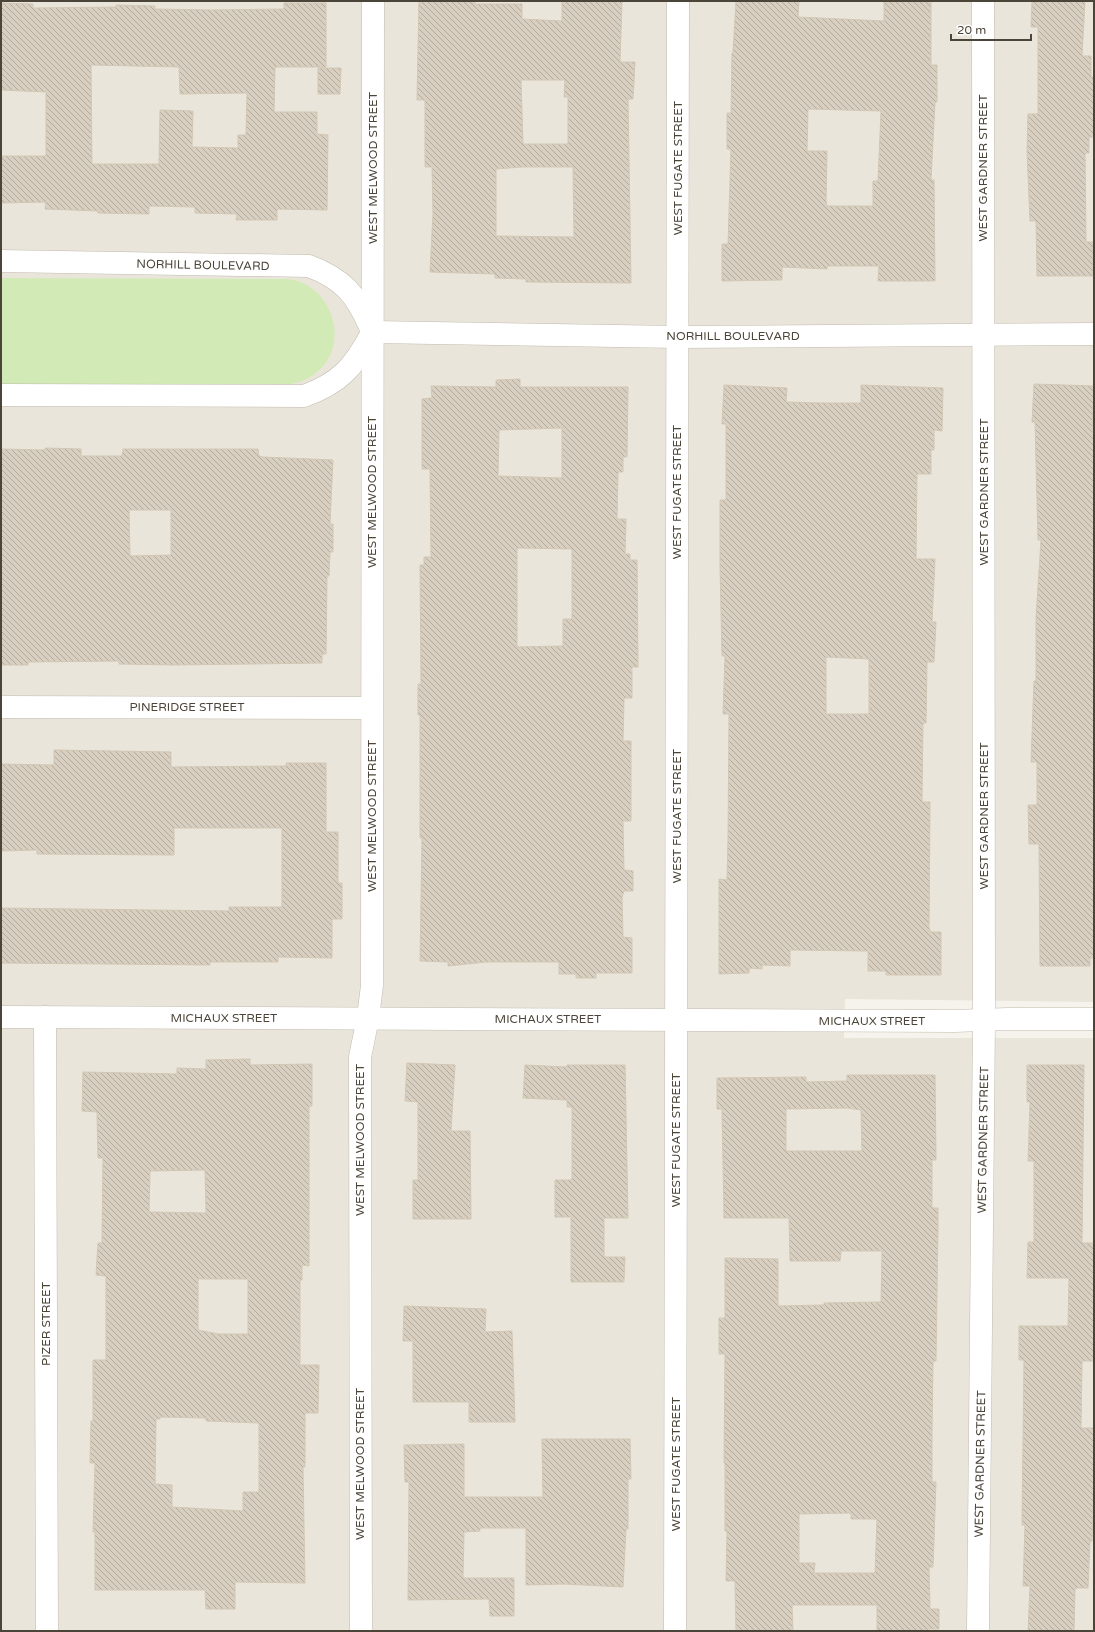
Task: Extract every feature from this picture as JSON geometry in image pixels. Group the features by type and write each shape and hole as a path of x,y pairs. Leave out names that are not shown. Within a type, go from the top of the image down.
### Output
{"street":[{"name":"WEST MELWOOD STREET","path":"360,1631 360,1057 372,988 373,1"},
{"name":"WEST FUGATE STREET","path":"676,1631 678,1"},
{"name":"WEST GARDNER STREET","path":"978,1631 984,1020 983,1"},
{"name":"NORHILL BOULEVARD","path":"1,261 309,266 327,273 342,283 356,298 372,332 678,337 1094,334"},
{"path":"1,395 304,396 322,390 338,380 352,366 372,332"},
{"name":"PINERIDGE STREET","path":"1,707 372,708"},
{"name":"MICHAUX STREET","path":"1,1017 984,1020 1094,1019"},
{"name":"PIZER STREET","path":"45,1017 47,1631"}],"shaded area":[{"path":"1,1 1094,1 1094,1002 845,999 844,1038 1094,1038 1094,1631 1,1631"}],"green space":[{"path":"1,278 287,279 302,283 315,291 325,302 331,315 334,330 334,345 328,359 318,371 306,379 291,384 1,384"}],"building":[{"path":"419,1 475,1 475,4 522,4 522,19 562,21 562,1 622,1 620,62 635,62 633,99 628,99 631,283 526,282 526,279 495,278 495,274 430,272 433,213 432,167 425,167 425,100 417,100","holes":["521,80 565,80 564,97 568,97 568,144 523,144","522,167 573,167 574,237 496,236 496,169"]},
{"path":"736,1 799,1 798,17 884,21 884,1 931,1 931,65 937,65 937,102 935,102 931,180 934,180 935,281 878,281 879,266 827,266 827,269 782,267 782,280 722,281 722,244 728,244 731,149 727,149 727,113 731,113","holes":["808,109 881,111 878,181 873,181 873,206 827,206 827,151 807,151"]},
{"path":"1032,1 1085,1 1082,56 1091,56 1091,77 1094,77 1094,137 1089,137 1089,153 1085,153 1086,242 1093,242 1093,276 1037,276 1036,221 1030,221 1027,151 1028,114 1038,114 1038,27 1031,27"},
{"path":"1,3 33,4 33,8 116,7 116,5 155,6 155,9 211,10 284,9 284,3 326,3 326,67 275,67 274,112 317,112 317,134 328,135 327,210 277,209 277,220 236,220 237,214 195,213 195,207 149,206 149,214 98,213 98,211 45,209 46,202 1,203 1,156 46,156 46,92 1,90","holes":["91,65 179,67 180,94 247,93 246,135 238,135 238,148 192,147 193,111 160,110 159,164 92,164"]},
{"path":"318,68 341,68 340,94 318,94"},
{"path":"520,379 520,387 628,387 627,457 623,457 623,472 618,472 617,519 626,519 625,554 630,554 630,560 637,560 638,667 632,667 632,698 624,698 623,741 631,741 631,821 623,821 624,870 633,871 633,891 624,891 622,897 623,937 632,938 632,973 596,973 596,978 576,978 576,974 559,974 559,962 486,962 448,966 448,962 420,961 422,838 420,838 420,715 418,715 418,684 421,684 420,565 424,565 424,557 431,557 430,469 422,469 422,399 432,398 431,386 496,387 496,380","holes":["562,428 562,478 498,476 499,430","517,549 572,549 572,619 563,619 563,646 517,647"]},
{"path":"1034,384 1094,386 1092,436 1094,436 1094,958 1090,958 1090,966 1040,966 1039,844 1029,844 1028,805 1037,805 1037,762 1031,762 1034,681 1036,681 1036,617 1041,540 1038,540 1035,422 1032,422"},
{"path":"724,385 787,388 786,402 820,403 861,403 861,385 943,388 942,431 934,430 934,450 931,450 931,474 917,474 916,559 935,559 932,622 936,622 934,662 927,662 926,723 923,723 922,802 930,802 929,928 931,932 941,932 941,975 886,975 886,971 868,971 868,951 790,950 790,966 762,965 762,969 749,968 749,973 719,974 719,879 727,880 729,714 723,714 725,656 722,656 720,500 726,500 726,424 722,424","holes":["826,657 869,659 869,714 826,714"]},
{"path":"45,448 81,449 81,456 122,456 123,449 258,449 259,456 263,457 333,460 330,524 333,524 333,552 330,552 329,576 327,576 326,654 322,654 322,663 175,665 119,664 119,661 28,662 28,665 1,665 1,449 45,450","holes":["129,510 171,510 171,555 130,556"]},
{"path":"54,750 171,752 171,767 286,766 286,763 326,763 326,832 338,832 338,883 342,883 342,919 332,919 332,958 278,957 278,962 210,962 210,965 1,963 1,908 229,911 229,907 282,907 282,828 174,828 174,855 37,854 37,850 1,851 1,764 54,765"},
{"path":"250,1059 250,1065 312,1064 312,1106 309,1106 309,1266 302,1265 302,1280 300,1280 300,1365 319,1365 318,1413 305,1413 305,1467 303,1467 305,1583 235,1582 235,1609 206,1609 205,1590 95,1590 95,1532 93,1532 95,1463 90,1463 91,1421 93,1421 93,1360 106,1360 106,1276 96,1275 98,1243 102,1243 103,1158 98,1158 97,1112 82,1111 83,1072 177,1074 177,1068 206,1069 206,1060","holes":["205,1170 206,1213 149,1212 150,1171","198,1279 248,1279 248,1334 218,1334 198,1330","160,1417 206,1418 206,1421 259,1423 259,1492 243,1492 243,1511 172,1507 172,1485 155,1484 156,1419 160,1419"]},
{"path":"407,1063 455,1065 451,1131 470,1131 471,1219 413,1219 413,1180 418,1180 418,1102 405,1101"},
{"path":"525,1065 567,1067 567,1065 625,1065 628,1218 604,1218 604,1257 625,1257 624,1282 571,1282 571,1217 555,1217 555,1180 572,1180 572,1107 567,1107 567,1100 523,1098"},
{"path":"1027,1065 1084,1065 1082,1243 1094,1243 1094,1361 1082,1361 1081,1428 1094,1428 1094,1485 1092,1541 1090,1541 1088,1588 1075,1588 1074,1631 1028,1631 1030,1586 1023,1586 1025,1525 1022,1525 1024,1360 1019,1360 1019,1326 1068,1326 1069,1278 1027,1278 1028,1242 1034,1242 1034,1161 1028,1161 1030,1102 1027,1102"},
{"path":"847,1075 935,1075 936,1160 932,1160 932,1208 938,1208 938,1228 936,1361 933,1361 932,1482 936,1482 933,1567 929,1567 930,1609 939,1609 939,1629 928,1629 928,1631 877,1631 877,1605 792,1605 793,1631 736,1631 735,1581 726,1581 727,1531 725,1531 724,1463 725,1354 719,1354 719,1318 725,1318 725,1258 778,1259 778,1306 824,1305 824,1303 881,1302 882,1251 841,1251 840,1261 790,1261 789,1218 724,1218 722,1109 717,1109 717,1078 806,1077 806,1082 847,1081","holes":["847,1108 861,1110 862,1151 786,1151 786,1109","851,1513 851,1519 877,1519 875,1573 814,1573 815,1563 799,1563 799,1514"]},
{"path":"404,1306 486,1309 485,1332 512,1331 515,1422 469,1422 469,1402 413,1402 413,1341 403,1341"},
{"path":"542,1439 630,1439 631,1479 628,1479 628,1529 626,1529 623,1587 564,1584 526,1585 526,1528 480,1528 480,1531 464,1532 463,1578 514,1578 514,1616 490,1616 489,1599 408,1600 409,1482 405,1482 404,1445 464,1444 464,1497 543,1497"}]}
